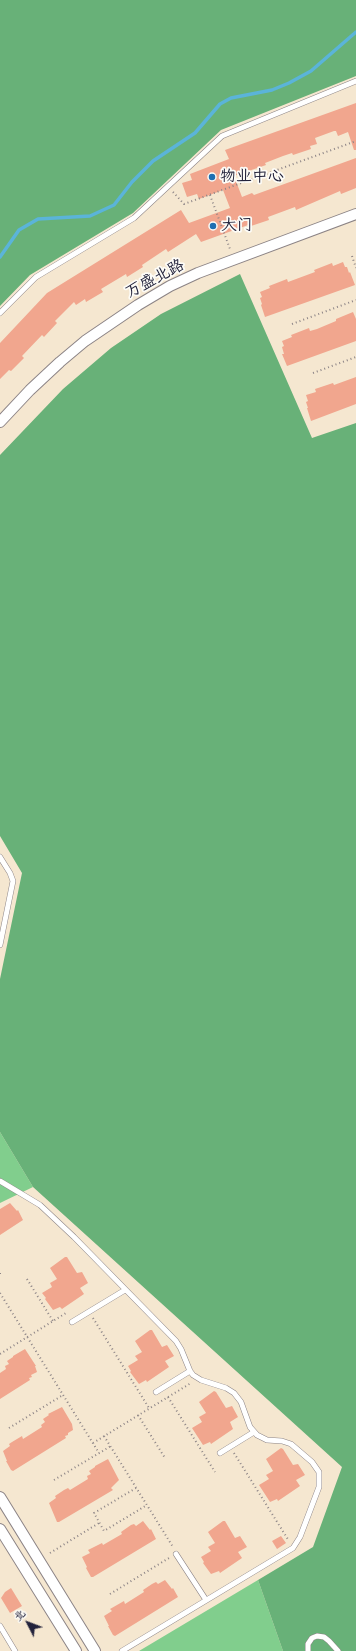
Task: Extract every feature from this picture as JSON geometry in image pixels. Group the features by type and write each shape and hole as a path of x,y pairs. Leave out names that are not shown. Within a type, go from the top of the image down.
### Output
{"street":[{"name":"万盛北路","path":"0,422 30,390 85,341 110,323 170,286 356,214"},
{"path":"0,1497 95,1651"},
{"path":"0,1529 76,1651"}],"lane":[{"path":"0,313 32,280 134,218 222,136 356,81"},
{"path":"0,857 13,881 0,945"},
{"path":"0,1181 40,1205 74,1237 179,1345 190,1371 199,1379 226,1388 234,1393 241,1402 248,1423 254,1432 268,1440 282,1441 291,1444 312,1462 319,1472 319,1487 300,1537 293,1548 122,1651"},
{"path":"72,1322 125,1290"},
{"path":"156,1392 190,1371"},
{"path":"220,1453 254,1432"},
{"path":"176,1554 206,1600"},
{"path":"0,1626 15,1651"},
{"path":"308,1651 308,1644 312,1638 317,1636 324,1637 338,1651"}],"path":[{"path":"168,186 184,204 356,141"},
{"path":"210,195 234,260"},
{"path":"352,256 356,268"},
{"path":"292,324 356,300"},
{"path":"314,373 356,357"},
{"path":"27,1279 53,1321"},
{"path":"0,1293 99,1453"},
{"path":"90,1312 149,1408"},
{"path":"0,1354 66,1313 72,1322"},
{"path":"92,1443 199,1379"},
{"path":"9,1428 63,1395"},
{"path":"168,1397 215,1472"},
{"path":"138,1415 165,1458"},
{"path":"104,1436 176,1554 110,1594"},
{"path":"54,1480 111,1446"},
{"path":"231,1447 293,1548"},
{"path":"136,1488 94,1513 104,1531 147,1505"},
{"path":"50,1553 100,1523"}],"green space":[{"path":"0,0 356,0 356,76 221,130 133,213 30,275 0,306"},
{"path":"240,274 312,438 356,423 356,1651 283,1651 258,1580 313,1547 342,1467 33,1187 0,1132 0,979 22,873 0,836 0,455 63,389 111,348 161,314"},
{"path":"0,1132 33,1187 0,1203"},
{"path":"258,1580 283,1651 139,1651"}],"building":[{"path":"356,103 356,150 354,150 348,132 338,136 336,131 334,131 315,138 317,144 310,146 311,149 293,155 292,153 283,156 265,163 266,165 234,176 242,197 252,193 254,195 356,158 356,188 341,194 340,191 296,210 295,207 268,217 269,220 251,226 251,224 201,242 196,234 168,252 166,249 142,265 143,267 127,277 126,274 101,289 103,292 86,302 85,299 76,305 74,302 55,321 57,323 44,337 42,335 22,356 24,358 11,371 9,370 0,379 0,343 47,293 181,210 189,223 230,208 223,190 199,199 197,194 187,197 182,183 192,180 190,174 229,159 225,150"},
{"path":"343,262 349,273 350,272 355,285 265,317 261,305 260,298 262,297 260,292 270,288 269,286 287,279 288,282 315,272 314,270 332,263 333,266"},
{"path":"353,312 356,319 356,341 287,366 282,354 284,354 282,347 284,346 282,341 292,337 291,335 309,328 310,331 317,329"},
{"path":"356,377 356,404 311,421 307,408 306,402 308,401 306,395 316,392 315,389 333,383 334,385"},
{"path":"10,1203 17,1211 18,1210 23,1220 0,1235 0,1209"},
{"path":"67,1257 77,1273 82,1272 88,1283 80,1288 84,1294 62,1309 60,1307 53,1310 42,1293 52,1287 50,1283 57,1279 50,1268"},
{"path":"152,1330 162,1347 167,1345 174,1356 165,1361 169,1367 147,1382 146,1380 139,1384 130,1372 131,1371 128,1366 138,1360 135,1356 142,1352 135,1341"},
{"path":"25,1349 36,1366 37,1372 31,1375 32,1377 29,1378 30,1380 0,1399 0,1373 6,1369 5,1366 9,1364 7,1361"},
{"path":"214,1391 226,1408 232,1406 238,1417 230,1422 233,1429 211,1444 210,1442 203,1445 192,1428 202,1422 199,1417 206,1413 199,1402"},
{"path":"62,1407 72,1424 73,1430 65,1436 66,1438 13,1471 11,1470 3,1451 10,1446 9,1444 12,1442 22,1436 23,1439 42,1427 41,1425 45,1422 43,1419 49,1415 48,1414"},
{"path":"281,1448 293,1465 298,1464 305,1475 296,1480 300,1486 278,1501 277,1499 270,1502 259,1485 269,1479 266,1475 273,1471 266,1459"},
{"path":"108,1459 119,1480 111,1488 113,1490 57,1522 49,1503 56,1498 55,1496 64,1490 68,1488 70,1490 88,1479 87,1476 91,1474 89,1471"},
{"path":"143,1521 150,1530 151,1529 156,1539 91,1577 82,1557 90,1553 88,1550 102,1543 103,1545 122,1534 121,1532 131,1525 134,1524 136,1526"},
{"path":"225,1521 235,1538 240,1536 247,1547 238,1552 242,1558 220,1573 219,1571 211,1574 203,1563 204,1562 201,1557 211,1551 208,1547 215,1543 208,1532"},
{"path":"281,1536 286,1543 277,1549 272,1541"},
{"path":"165,1580 172,1589 173,1588 178,1597 115,1636 113,1635 104,1616 112,1611 110,1609 124,1601 125,1604 144,1592 143,1590 152,1584 156,1582 158,1584"},
{"path":"11,1588 22,1606 10,1613 1,1598 5,1592"}],"waterway":[{"path":"0,257 19,230 38,219 90,216 114,205 132,182 153,161 195,133 220,104 231,98 272,90 289,83 311,71 356,32"}],"place":[{"name":"物业中心","path":"212,177"},
{"name":"大门","path":"213,226"}]}
